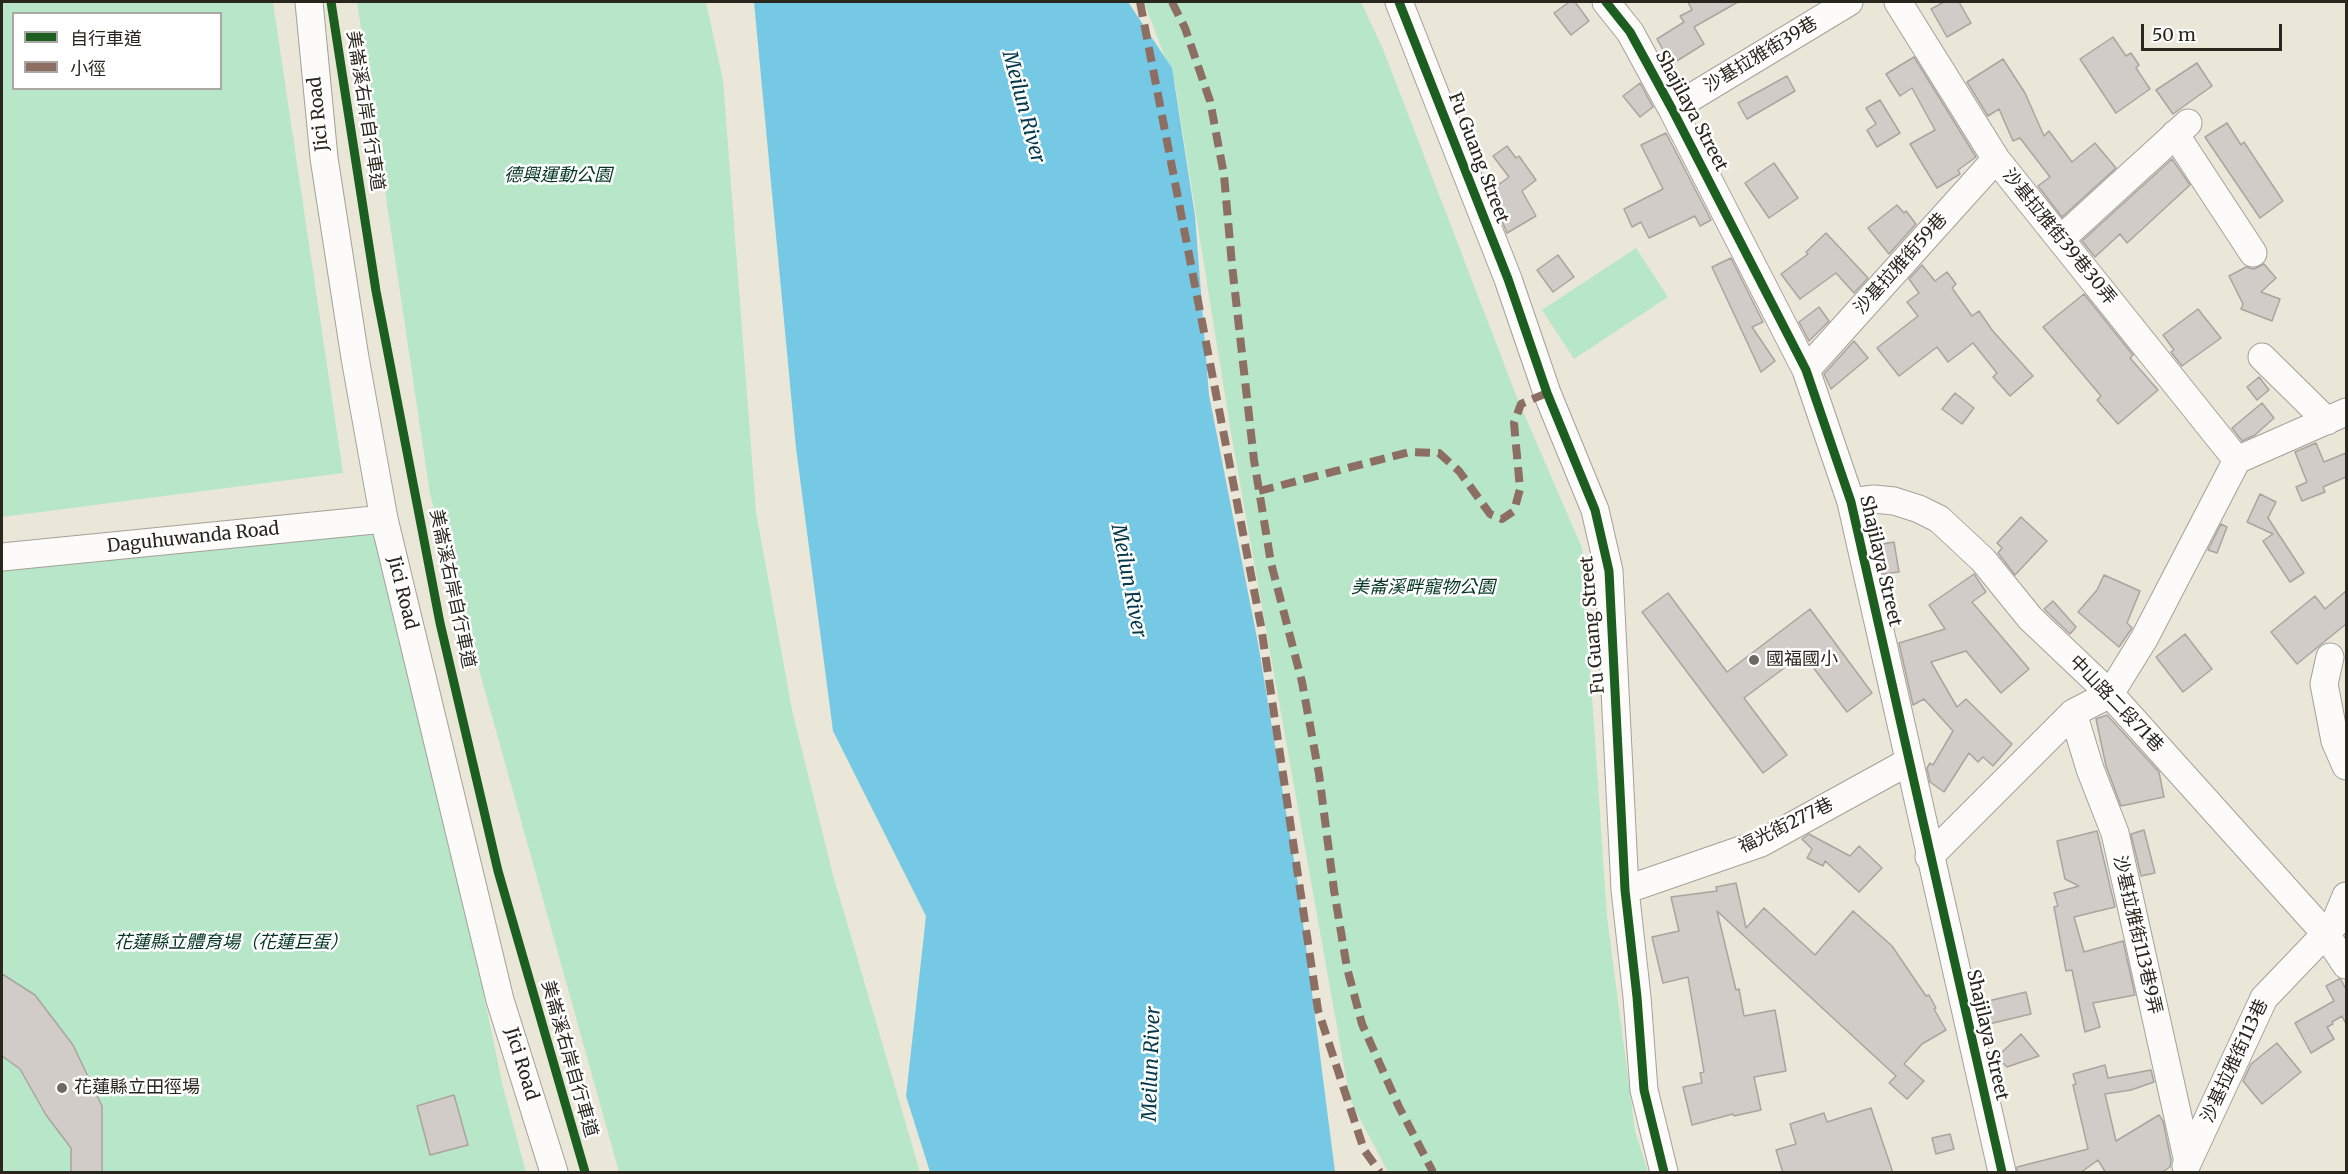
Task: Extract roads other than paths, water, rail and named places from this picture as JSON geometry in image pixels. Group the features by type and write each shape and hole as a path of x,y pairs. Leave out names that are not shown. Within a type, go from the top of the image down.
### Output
{"street":[{"name":"Jici Road","path":"309,2 324,158 355,358 384,519 500,1000 554,1173"},
{"name":"Shajilaya Street","path":"1606,2 1630,32 1672,109 1806,370 1851,502 1929,857 2002,1173"},
{"name":"沙基拉雅街39巷","path":"1672,109 1849,2"},
{"name":"沙基拉雅街39巷30弄","path":"1898,2 1996,159 2237,460"},
{"name":"Fu Guang Street","path":"1405,4 1547,393 1595,510 1609,571 1625,890 1644,1090 1664,1173"},
{"path":"2061,239 2181,129 2253,253"},
{"name":"沙基拉雅街59巷","path":"1806,370 1996,159"},
{"path":"1929,857 2073,712 2110,694 2144,639 2237,460 2337,417 2262,357"},
{"name":"中山路二段71巷","path":"1851,502 1874,499 1894,501 1919,509 1939,519 1983,560 2030,618 2110,694 2325,933 2346,965"},
{"name":"Daguhuwanda Road","path":"2,556 384,519"},
{"path":"2330,657 2324,684 2335,741 2346,765"},
{"name":"沙基拉雅街113巷9弄","path":"2073,712 2090,769 2115,833 2186,1167"},
{"name":"福光街277巷","path":"1625,890 1761,843 1908,762"},
{"name":"沙基拉雅街113巷","path":"2186,1167 2264,998 2334,925 2346,896"}],"water":[{"name":"Meilun River","path":"754,2 1128,2 1172,68 1195,216 1209,395 1258,643 1298,884 1335,1172 930,1172 906,1096 926,916 833,731 796,448"}],"place":[{"name":"國福國小","path":"1754,660"},
{"name":"花蓮縣立田徑場","path":"62,1088"}],"park label":[{"name":"德興運動公園","path":"558,176"},
{"name":"美崙溪畔寵物公園","path":"1423,588"},
{"name":"花蓮縣立體育場（花蓮巨蛋）","path":"231,943"}]}
